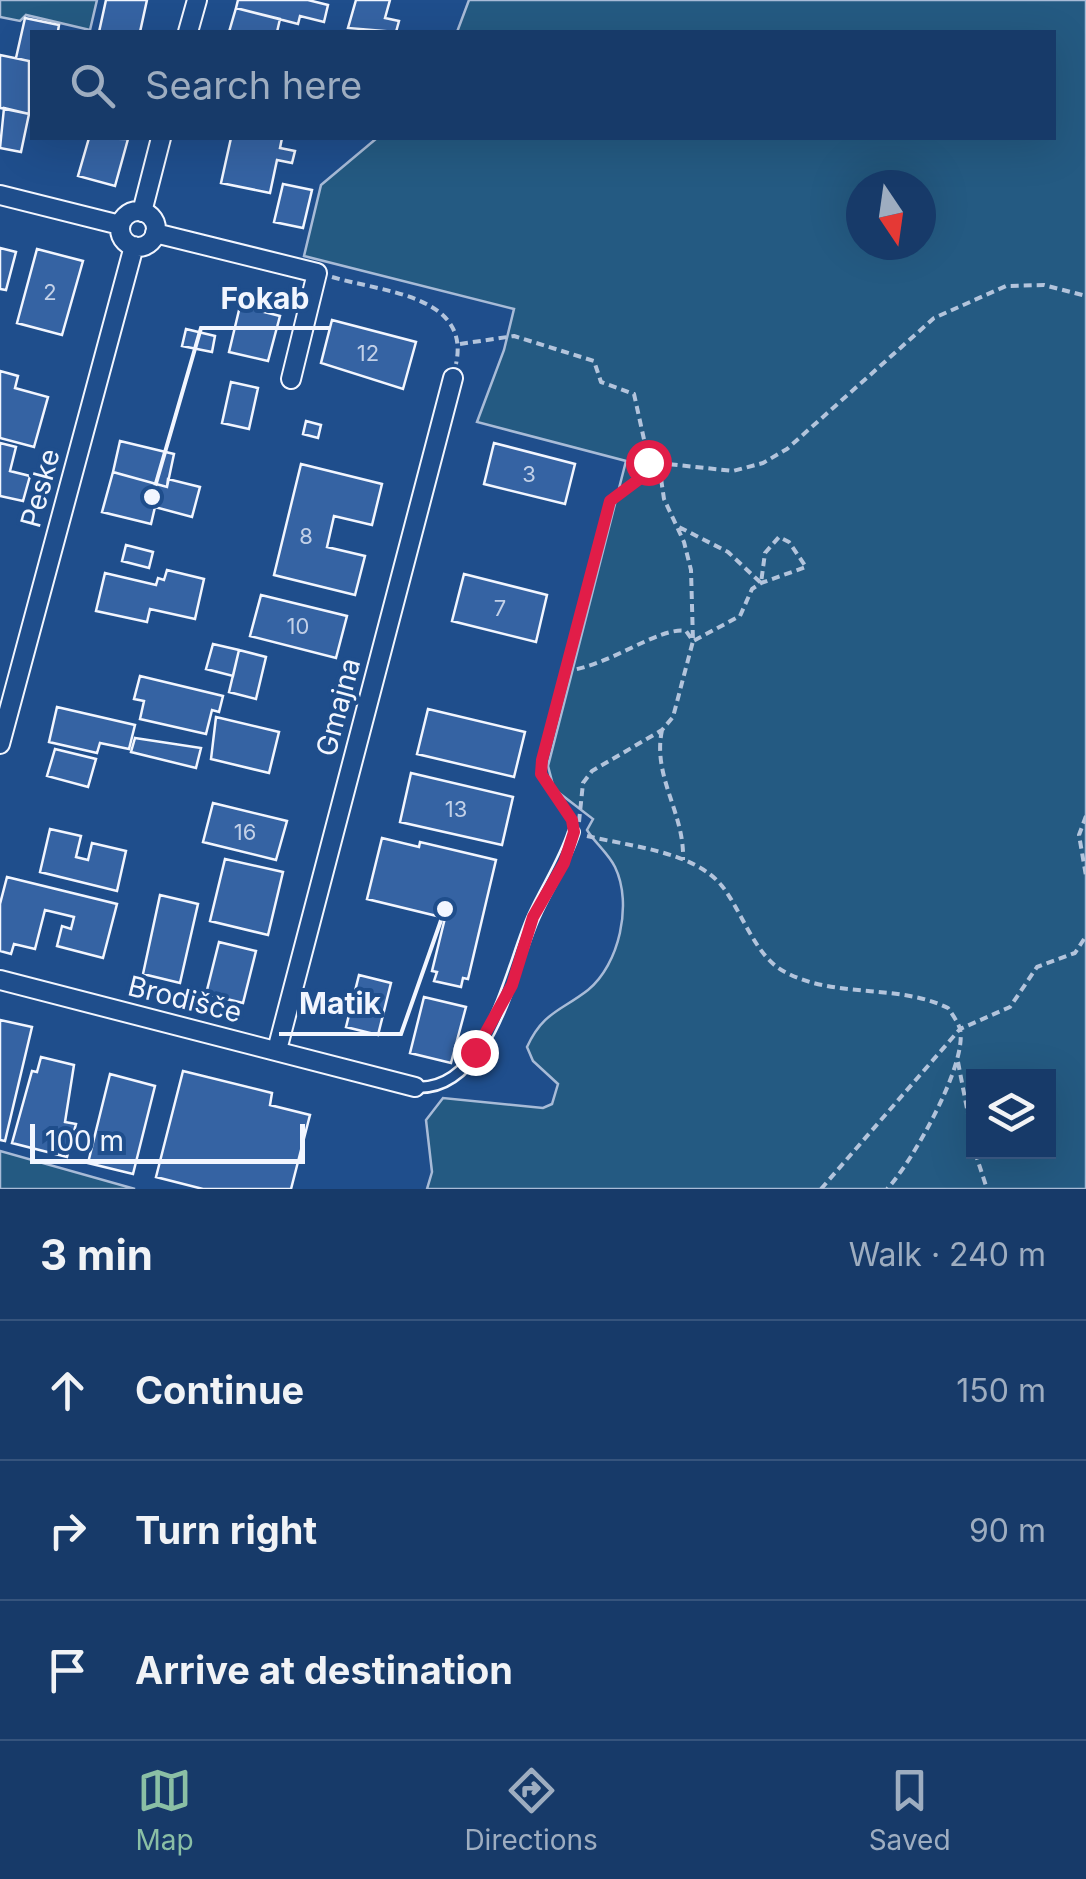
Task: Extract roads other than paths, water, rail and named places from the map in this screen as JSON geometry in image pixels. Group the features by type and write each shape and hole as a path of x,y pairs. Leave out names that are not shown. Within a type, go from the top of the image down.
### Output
{"street":[{"path":"188,30 196,0"},
{"path":"142,212 160,140"},
{"path":"0,195 120,225"},
{"path":"142,212 154,222 155,233 145,246 134,246 124,241 120,225 131,213 142,212"},
{"path":"155,233 317,273 291,379"},
{"name":"Peske","path":"0,744 134,246"},
{"name":"Gmajna","path":"277,1050 453,378"},
{"name":"Brodišče","path":"0,980 415,1087"}],"lane":[{"path":"415,1087 430,1088 448,1082 475,1052 512,985 533,917 564,863 574,832"}],"place":[{"name":"Fokab","path":"152,497"},
{"name":"Matik","path":"445,909"}]}
